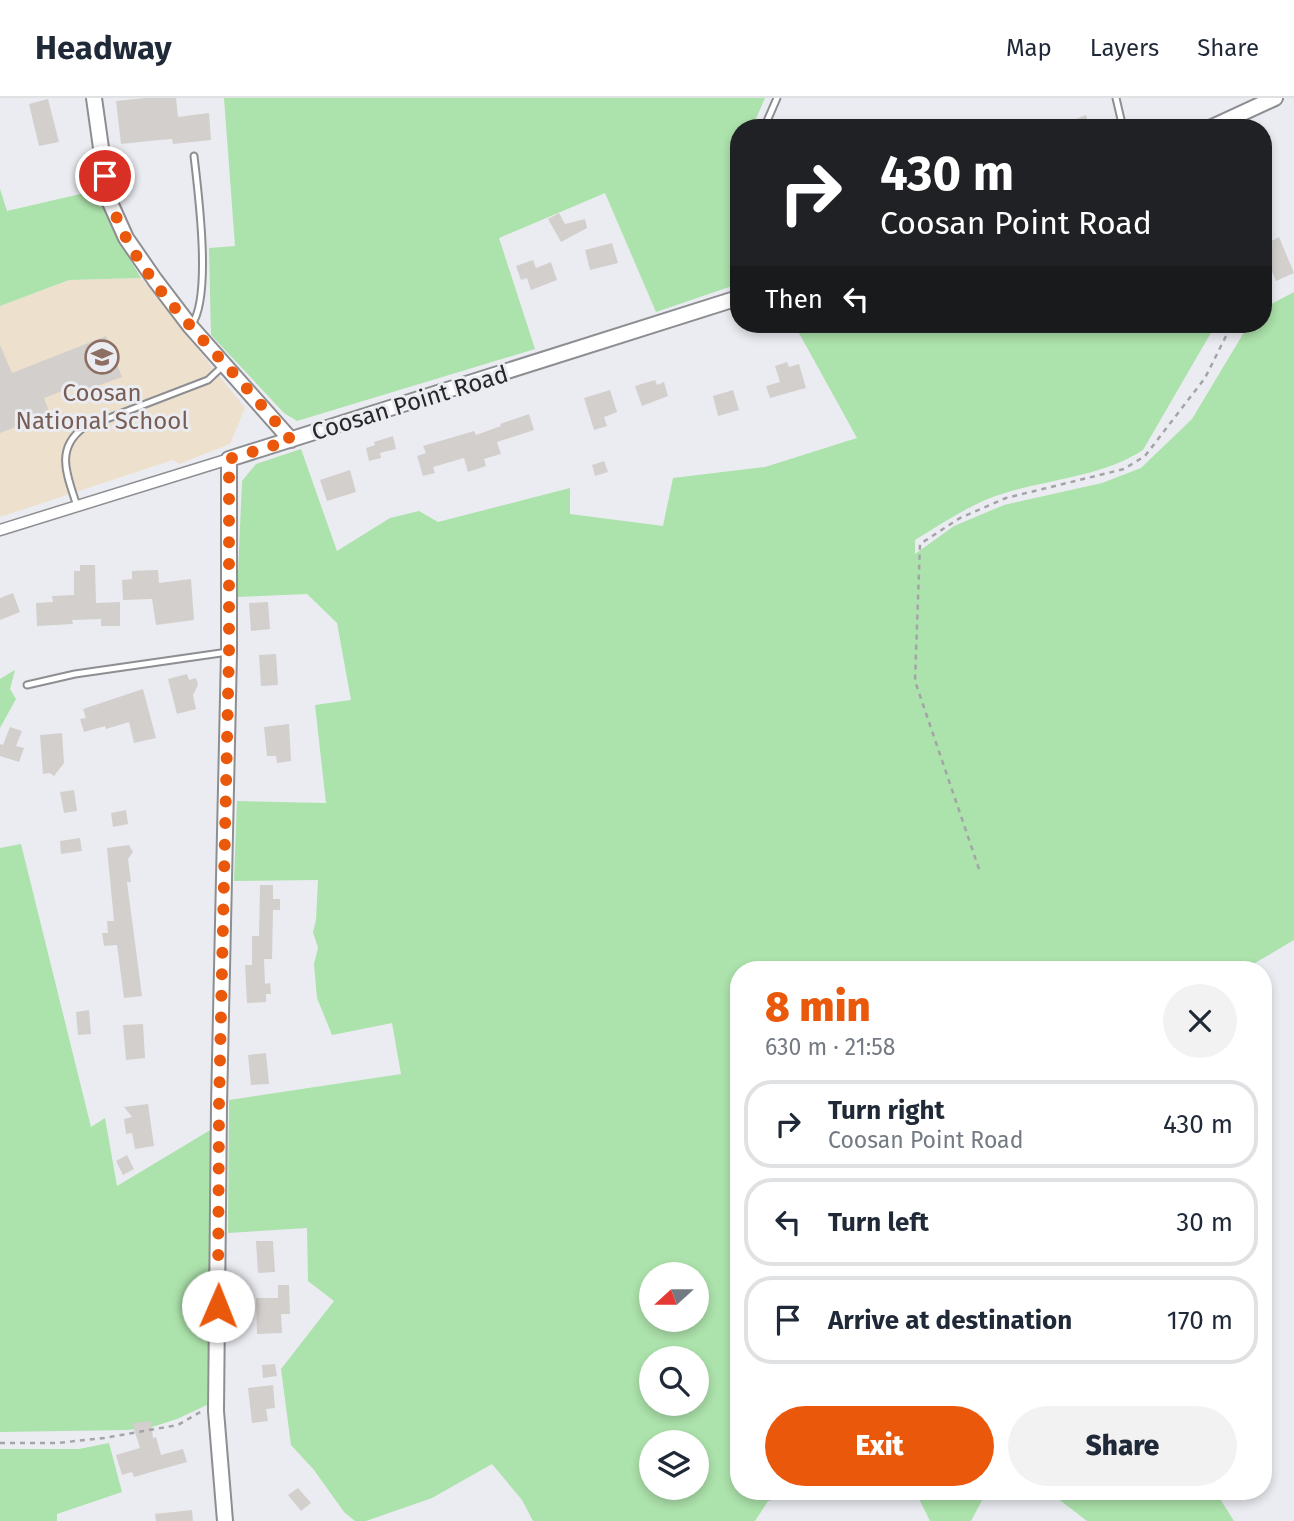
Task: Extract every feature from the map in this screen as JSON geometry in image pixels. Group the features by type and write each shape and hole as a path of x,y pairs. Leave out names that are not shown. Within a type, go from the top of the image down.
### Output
{"street":[{"path":"94,98 108,198 126,239 190,326 291,440"},
{"path":"1230,119 1275,98"},
{"name":"Coosan Point Road","path":"0,530 730,302"},
{"path":"225,1521 216,1403 219,1105 229,652 229,459"}],"lane":[{"path":"768,119 777,98"},
{"path":"1116,98 1121,119"},
{"path":"190,326 197,317 201,302 201,212 194,156"},
{"path":"77,506 66,470 65,451 73,436 83,428 208,380 225,364"},
{"path":"27,685 75,674 229,652"}],"path":[{"path":"979,869 915,681 920,544 960,518 1006,498 1124,469 1146,456 1205,378 1228,333"},
{"path":"0,1443 57,1443 178,1425 216,1403"}],"shaded area":[{"name":"Coosan National School","path":"141,278 245,408 230,444 179,464 173,460 0,517 0,306 69,280"}],"green space":[{"path":"224,98 765,98 756,119 730,119 730,287 656,312 605,193 499,238 535,349 297,421 284,413 211,335 209,248 235,246"},
{"path":"0,189 7,211 102,189 116,236 141,278 69,280 0,306"},
{"path":"1294,292 1294,940 1259,961 730,961 730,1500 772,1500 768,1501 755,1521 533,1521 522,1500 492,1464 432,1498 366,1521 355,1521 344,1512 314,1470 291,1445 281,1369 334,1301 308,1281 307,1228 228,1233 229,1100 401,1074 392,1023 332,1035 317,998 314,964 318,948 313,932 318,880 234,881 237,801 326,803 315,705 351,700 337,623 307,594 237,597 242,481 256,464 301,449 337,551 390,518 419,511 438,522 570,488 570,514 663,526 673,478 765,467 857,438 799,333 1211,333 1143,450 1111,466 1022,488 981,502 915,540 915,554 954,526 1004,505 1102,483 1141,468 1192,419 1244,333 1272,333 1272,304"},
{"path":"15,670 10,689 16,699 0,728 0,679"},
{"path":"21,844 91,1127 105,1118 117,1186 212,1129 207,1405 152,1427 128,1430 0,1432 0,848"},
{"path":"109,1443 122,1492 57,1514 57,1521 0,1521 0,1449 79,1449"},
{"path":"920,1500 982,1500 971,1521 930,1521"},
{"path":"1060,1500 1221,1500 1234,1521 1087,1521"}],"building":[{"path":"176,98 178,117 209,113 211,140 173,144 172,139 121,144 116,101"},
{"path":"48,99 59,142 39,146 29,104"},
{"path":"559,213 565,224 585,219 587,228 561,242 548,219"},
{"path":"1279,237 1294,273 1276,281 1272,272 1272,241"},
{"path":"612,243 618,263 590,270 585,250"},
{"path":"533,260 536,268 551,262 557,280 531,290 527,278 521,280 516,266"},
{"path":"106,336 122,377 81,392 78,385 44,398 50,414 0,433 0,345 12,373"},
{"path":"787,362 789,367 799,364 806,388 770,398 766,386 780,382 775,366"},
{"path":"655,380 657,385 664,382 668,396 642,406 635,386"},
{"path":"610,390 617,412 604,417 607,426 594,430 584,398"},
{"path":"733,390 739,410 718,416 713,396"},
{"path":"529,414 534,430 497,442 501,454 484,459 486,466 468,472 464,458 433,467 435,473 423,476 417,456 426,453 423,446 474,431 476,435"},
{"path":"393,436 396,449 380,453 381,458 369,461 366,448 375,445 374,442"},
{"path":"604,461 608,472 595,476 592,465"},
{"path":"350,470 356,492 327,501 320,480"},
{"path":"80,565 95,565 96,603 120,602 120,626 101,626 101,619 72,620 73,624 37,626 36,603 53,602 52,596 74,595 74,571 80,571"},
{"path":"158,570 159,583 191,579 194,620 156,625 152,599 123,600 122,580 132,579 132,571"},
{"path":"13,593 20,612 0,620 0,598"},
{"path":"268,602 270,629 251,631 249,603"},
{"path":"276,654 278,685 261,686 259,655"},
{"path":"187,674 189,680 196,678 198,685 193,695 196,709 177,714 168,679"},
{"path":"143,689 156,738 134,743 129,722 84,732 80,719 86,718 83,709"},
{"path":"289,724 291,761 277,763 276,756 267,756 264,727"},
{"path":"10,727 22,731 16,746 24,748 19,762 0,756 0,744 3,745"},
{"path":"62,733 64,763 54,776 50,773 43,774 40,735"},
{"path":"74,790 77,811 64,813 60,792"},
{"path":"126,810 128,824 113,827 111,813"},
{"path":"80,838 82,851 61,854 60,841"},
{"path":"129,845 133,852 128,859 131,882 127,882 142,996 124,998 117,945 104,946 102,933 108,933 107,921 114,921 107,848"},
{"path":"260,885 273,885 273,899 280,899 280,910 273,910 272,959 264,959 265,984 270,983 271,994 266,994 266,1002 247,1003 245,965 252,965 252,936 259,936"},
{"path":"89,1010 91,1034 78,1035 76,1012"},
{"path":"143,1024 145,1058 126,1060 123,1025"},
{"path":"266,1053 269,1084 251,1085 248,1055"},
{"path":"148,1104 154,1146 135,1149 132,1133 126,1134 124,1119 132,1117 124,1107"},
{"path":"127,1155 134,1169 123,1175 116,1161"},
{"path":"256,1241 273,1241 275,1272 258,1273"},
{"path":"278,1285 289,1285 290,1314 281,1314 282,1333 257,1334 256,1298 278,1298"},
{"path":"275,1364 277,1376 263,1378 262,1365"},
{"path":"273,1385 275,1408 266,1409 268,1421 252,1423 248,1388"},
{"path":"151,1421 153,1438 156,1437 161,1455 183,1449 187,1462 134,1477 132,1472 122,1475 116,1455 140,1448 132,1423"},
{"path":"298,1488 311,1503 301,1511 288,1495"},
{"path":"192,1510 193,1521 156,1521 155,1514"}],"place":[{"name":"Coosan National School","path":"102,357"}],"route":[{"path":"105,176 108,198 126,239 155,281 190,326 291,440 229,459 229,652 219,1105 218,1306"}]}
